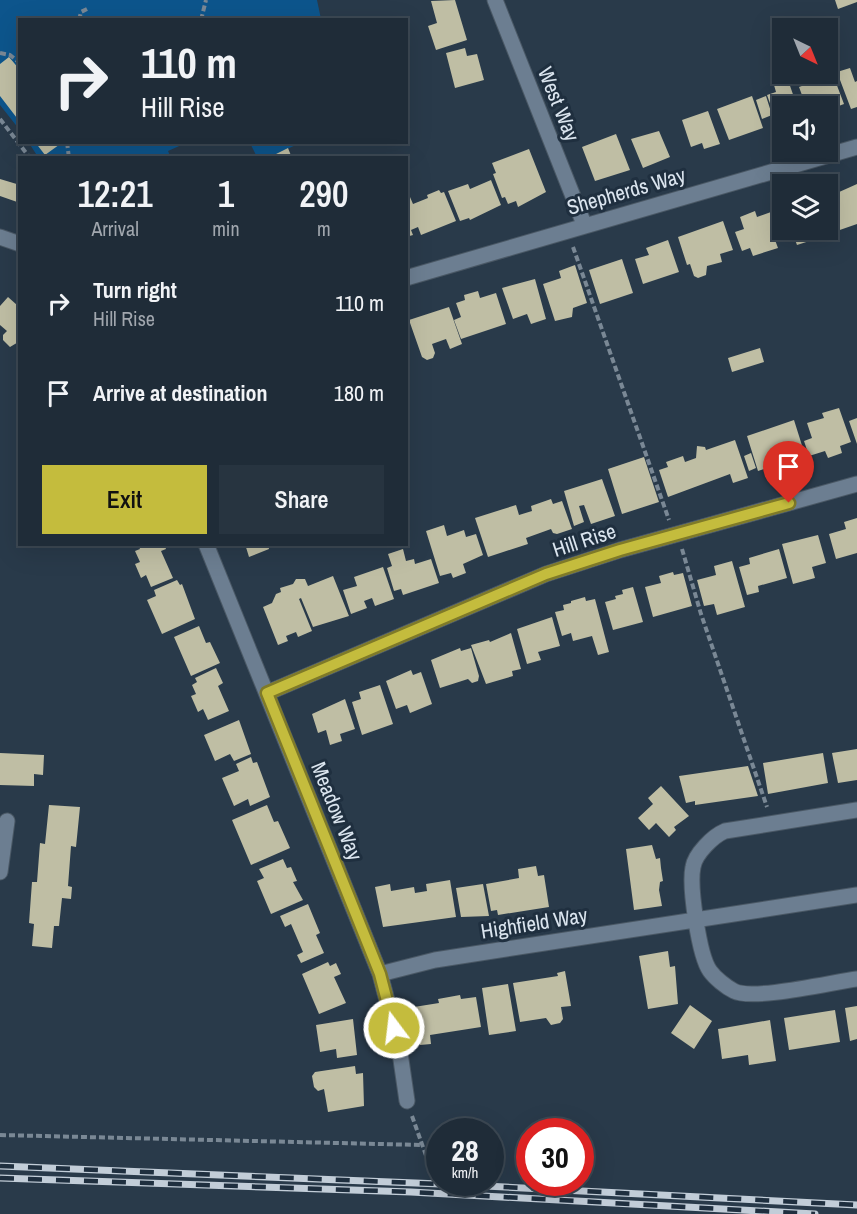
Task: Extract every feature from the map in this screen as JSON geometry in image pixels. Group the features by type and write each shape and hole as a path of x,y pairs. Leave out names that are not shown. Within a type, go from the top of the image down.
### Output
{"street":[{"name":"West Way","path":"495,0 584,224"},
{"name":"Shepherds Way","path":"408,277 584,224 857,147"},
{"path":"0,237 18,243"},
{"name":"Hill Rise","path":"267,693 546,574 620,550 857,484"},
{"name":"Meadow Way","path":"207,546 380,974 399,1046 407,1101"},
{"path":"857,810 718,834 696,859 693,867 696,919 709,970 733,991 752,995 857,978"},
{"path":"0,872 2,841 8,821"},
{"name":"Highfield Way","path":"380,974 435,960 857,895"}],"path":[{"path":"202,18 206,0"},
{"path":"80,18 81,12 87,9"},
{"path":"0,53 10,55 18,61"},
{"path":"0,119 18,142"},
{"path":"19,144 28,156"},
{"path":"407,1101 426,1156"},
{"path":"0,1135 422,1145"}],"shaded area":[{"path":"0,0 317,0 321,18 18,18 18,128 0,105"},
{"path":"30,144 184,144 168,151 170,156 37,156"},
{"path":"250,144 298,144 272,156 256,156"}],"building":[{"path":"455,0 467,40 436,50 428,26 437,23 431,1"},
{"path":"835,0 857,0 857,2 838,9"},
{"path":"465,48 467,56 477,54 484,80 455,88 446,53"},
{"path":"9,57 18,68 18,119 0,96 0,64"},
{"path":"850,68 855,82 857,81 857,107 851,109 838,72"},
{"path":"789,84 794,96 772,96 772,109 767,95 776,92 774,85"},
{"path":"808,84 836,84 844,104 838,106 838,96 802,96 799,87"},
{"path":"752,96 763,128 729,140 717,109"},
{"path":"766,96 772,115 762,119 756,100"},
{"path":"708,111 720,144 704,149 702,143 691,147 682,120"},
{"path":"659,131 670,157 643,168 631,139"},
{"path":"616,134 630,170 595,181 582,147"},
{"path":"37,144 60,144 45,155"},
{"path":"288,148 291,156 274,156"},
{"path":"529,149 546,192 518,207 516,201 508,204 505,197 502,198 493,174 496,173 492,163"},
{"path":"0,179 18,184 18,202 0,196"},
{"path":"491,180 501,205 470,220 469,218 460,221 448,191 468,184 470,189"},
{"path":"857,184 857,224 838,231 838,193"},
{"path":"439,190 441,193 444,192 456,221 421,235 418,227 411,230 413,235 408,236 408,198 410,197 413,204 428,198 427,195"},
{"path":"755,211 757,217 771,212 772,240 775,240 778,248 753,256 750,248 742,251 735,232 744,229 740,217"},
{"path":"723,221 733,250 720,254 722,262 707,266 706,275 698,278 694,276 690,264 687,265 678,237"},
{"path":"668,240 679,272 643,284 635,259 649,255 646,248"},
{"path":"795,240 812,240 797,245"},
{"path":"622,259 633,293 600,304 589,270"},
{"path":"575,265 587,303 573,308 572,317 555,321 543,284 561,278 559,271"},
{"path":"535,279 546,319 531,324 527,314 513,319 502,288"},
{"path":"478,291 480,298 496,293 506,324 461,339 454,320 461,317 456,303 465,300 464,295"},
{"path":"8,297 18,304 18,342 10,347 3,340 3,335 7,331 0,325 0,306"},
{"path":"449,307 462,344 450,349 446,339 432,344 435,353 433,358 427,360 422,357 409,320"},
{"path":"760,348 764,362 732,372 728,358"},
{"path":"839,408 851,442 840,446 842,453 828,458 825,451 809,456 804,441 812,438 807,423 824,418 822,413"},
{"path":"857,418 857,444 849,421"},
{"path":"794,420 805,455 758,471 747,436"},
{"path":"735,440 748,478 733,483 730,474 668,497 659,470 668,467 666,462 683,456 685,462 696,458 697,446 705,447 706,450"},
{"path":"751,453 756,468 749,471 744,456"},
{"path":"644,457 659,502 622,514 608,469"},
{"path":"602,479 615,516 591,524 584,505 579,506 584,522 574,526 564,491"},
{"path":"551,499 553,504 562,501 572,529 557,534 551,529 526,538 528,544 488,557 475,518 516,505 519,515 532,511 531,506"},
{"path":"857,518 857,553 836,559 829,534 846,529 844,522"},
{"path":"444,525 447,536 464,530 466,537 476,534 483,555 463,564 466,573 453,578 451,573 440,576 426,531"},
{"path":"818,535 826,563 812,567 815,578 793,584 782,544"},
{"path":"139,546 165,546 166,549 161,551 173,578 151,587 146,575 141,578 135,564 140,562 135,551 140,549"},
{"path":"246,546 268,546 269,549 249,557"},
{"path":"403,549 406,561 414,559 415,564 431,559 439,583 403,595 401,589 394,591 387,568 392,566 388,554"},
{"path":"779,549 787,578 758,586 759,592 747,595 739,567 750,564 749,558"},
{"path":"732,561 745,607 717,615 714,604 704,606 697,580 716,575 714,566"},
{"path":"383,567 394,599 375,606 372,598 364,601 367,608 351,614 343,590 357,586 354,577"},
{"path":"673,572 674,575 683,573 692,606 653,617 645,587 661,583 659,576"},
{"path":"333,576 349,616 313,627 301,598 299,599 312,631 298,637 296,632 286,636 288,641 278,645 263,607 272,603 276,594 281,592 280,588 293,584 296,579 305,579 308,586"},
{"path":"177,580 180,585 182,584 195,619 162,634 147,600 156,596 154,590"},
{"path":"633,587 643,622 613,630 605,602 616,599 615,596 623,594 622,590"},
{"path":"585,597 586,601 595,599 609,652 598,655 592,636 573,641 571,633 562,636 555,612 564,610 563,605 571,601"},
{"path":"552,617 560,646 538,652 541,660 527,664 517,629"},
{"path":"199,626 206,643 210,642 220,663 191,676 174,637"},
{"path":"511,633 521,669 512,671 513,676 486,684 471,645 489,640 490,642"},
{"path":"460,648 461,651 471,648 479,676 478,681 472,683 468,679 440,688 431,660"},
{"path":"216,668 223,683 218,686 229,711 208,720 203,709 198,712 191,696 196,694 192,685 197,682 195,678"},
{"path":"411,670 413,675 421,672 432,704 410,713 407,705 396,709 386,681"},
{"path":"380,685 393,724 362,735 352,702 361,699 359,692"},
{"path":"345,699 355,729 340,734 342,741 330,745 326,730 318,733 312,714"},
{"path":"239,720 251,754 234,761 230,754 215,761 204,735"},
{"path":"857,749 857,780 838,783 832,753"},
{"path":"0,753 44,755 43,775 34,774 34,786 0,785"},
{"path":"823,753 828,783 768,794 763,763"},
{"path":"251,757 253,763 257,762 270,797 250,806 248,799 234,806 222,778 239,771 236,764"},
{"path":"748,766 758,796 695,805 695,801 686,803 679,776"},
{"path":"661,786 689,816 674,827 676,830 669,837 656,823 649,830 638,818 653,804 648,798"},
{"path":"49,805 80,807 76,847 71,846 68,886 72,887 71,899 62,898 59,926 54,926 52,948 32,946 34,924 29,923 32,882 37,882 40,843 45,844"},
{"path":"267,805 274,822 278,821 290,848 251,865 232,820"},
{"path":"652,845 656,859 660,858 663,881 660,882 659,890 662,906 634,910 626,849"},
{"path":"283,859 287,868 291,867 297,881 293,882 303,900 271,914 257,881 264,878 259,869"},
{"path":"536,866 538,876 544,875 549,907 498,915 497,910 491,911 486,884 519,878 518,869"},
{"path":"450,880 456,917 383,927 375,887 390,884 391,891 414,887 415,893 427,891 426,884"},
{"path":"483,884 489,916 461,917 456,888"},
{"path":"308,904 320,933 316,935 324,953 301,963 297,955 303,952 291,924 285,927 280,916"},
{"path":"668,951 670,967 675,966 678,1004 648,1009 639,956"},
{"path":"328,962 330,966 336,963 341,974 334,977 346,1003 319,1014 302,974"},
{"path":"565,971 571,1006 561,1007 563,1019 560,1023 551,1025 546,1018 520,1022 513,983 558,976 557,973"},
{"path":"508,984 516,1031 489,1035 482,988"},
{"path":"460,995 461,999 476,997 481,1027 430,1035 431,1044 420,1045 414,1007 439,1003 438,999"},
{"path":"690,1005 712,1021 694,1049 671,1033"},
{"path":"857,1006 857,1039 850,1041 845,1008"},
{"path":"835,1010 840,1042 789,1050 784,1018"},
{"path":"353,1019 357,1055 337,1058 336,1049 320,1052 316,1025"},
{"path":"770,1020 776,1061 749,1065 748,1055 722,1059 718,1029"},
{"path":"355,1066 356,1074 363,1073 364,1106 328,1112 324,1089 318,1091 314,1087 312,1076 315,1072"}],"railway":[{"path":"0,1166 465,1185 857,1205"},
{"path":"0,1178 411,1192 815,1214"}],"route":[{"path":"394,1028 380,974 267,693 546,574 620,550 789,503"}]}
